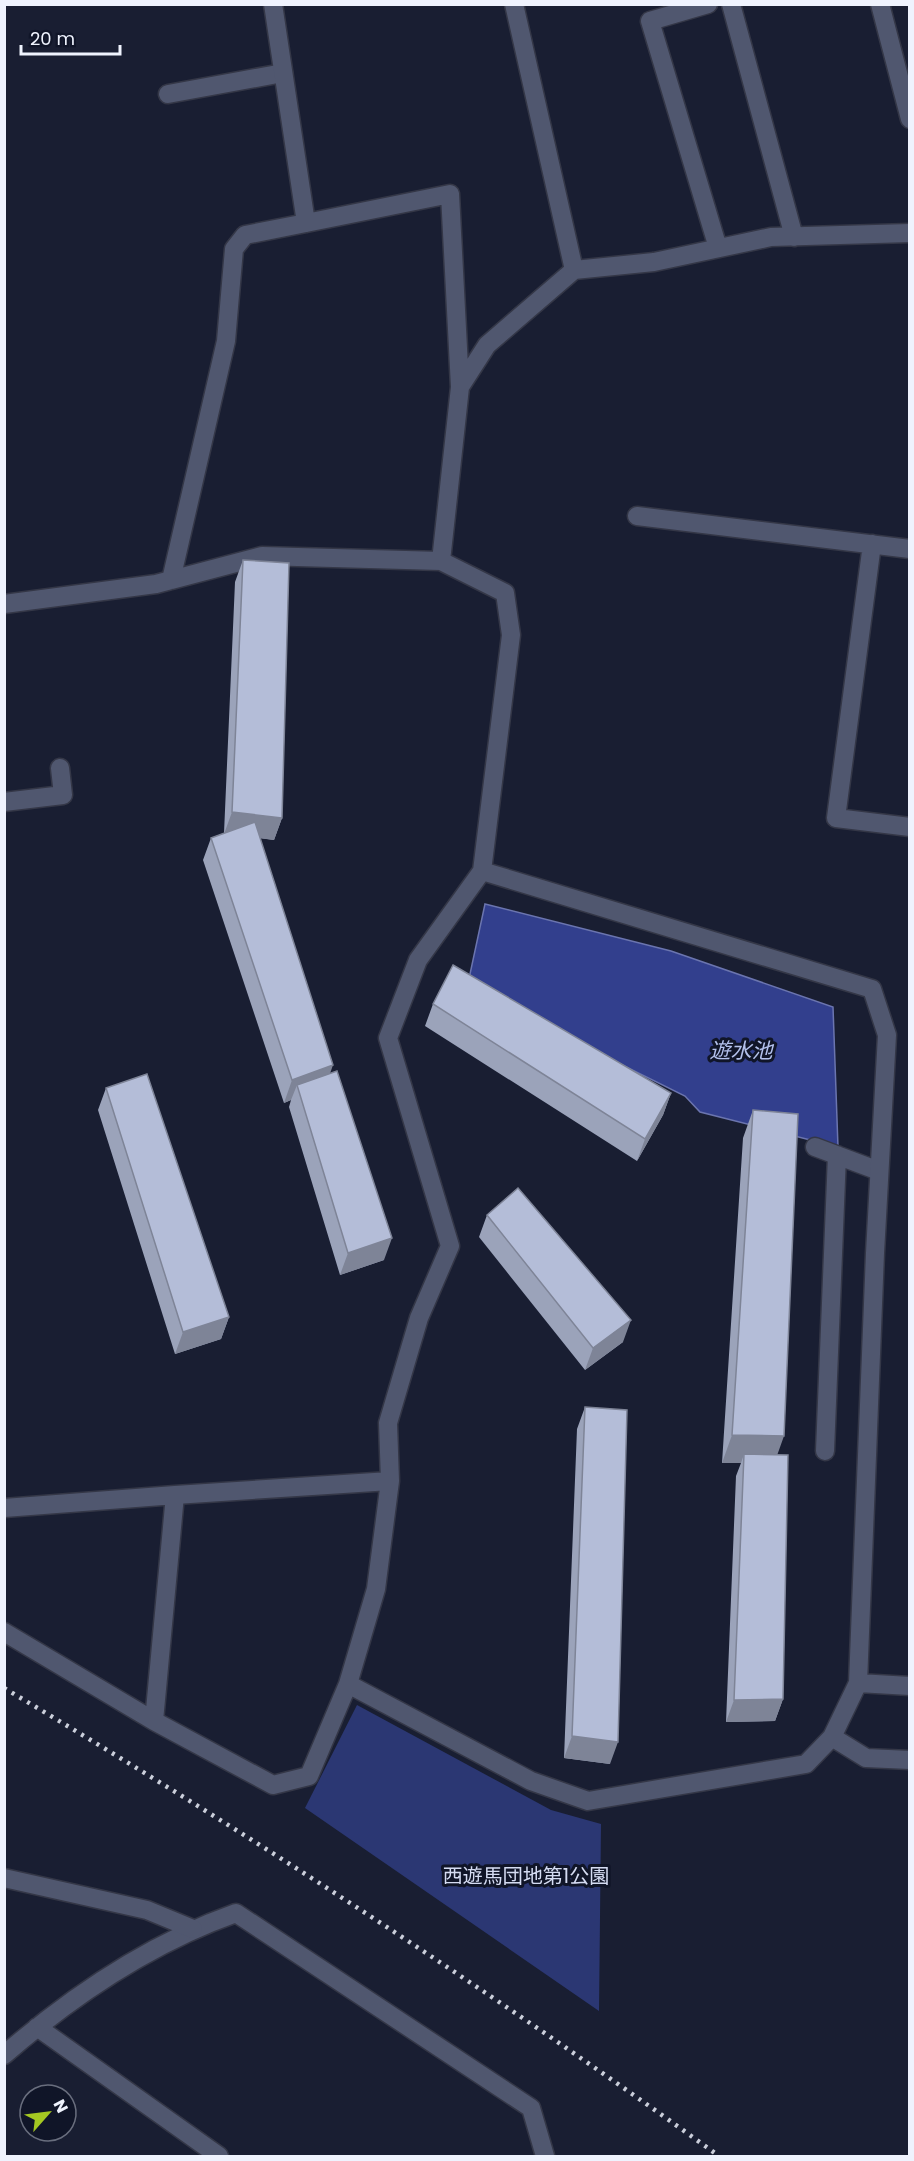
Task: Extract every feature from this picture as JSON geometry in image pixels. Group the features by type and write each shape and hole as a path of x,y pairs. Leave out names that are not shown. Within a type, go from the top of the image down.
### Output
{"street":[{"path":"273,4 306,223"},
{"path":"514,4 574,270"},
{"path":"708,4 650,21 718,248"},
{"path":"731,4 794,237"},
{"path":"880,4 909,119"},
{"path":"168,94 283,73"},
{"path":"171,580 226,341 234,249 245,235 450,194 460,387 441,561"},
{"path":"460,387 487,345 574,270 654,262 771,237 909,233"},
{"path":"637,516 909,549"},
{"path":"872,544 836,818 909,826"},
{"path":"4,604 171,580 262,556 441,561 505,593 511,635 482,871 418,960 388,1038 450,1246 419,1318 388,1423 390,1481 376,1588 348,1684 309,1776 273,1785 154,1721 4,1632"},
{"path":"4,802 63,795 60,768"},
{"path":"348,1684 531,1781 588,1801 806,1764 832,1737 858,1683 879,1171 887,1035 872,989 482,871"},
{"path":"815,1147 879,1171"},
{"path":"825,1452 837,1155"},
{"path":"4,1508 390,1481"},
{"path":"154,1721 175,1495"},
{"path":"858,1683 909,1686"},
{"path":"832,1737 866,1758 909,1760"},
{"path":"4,1878 147,1910 193,1929"},
{"path":"4,2055 37,2026 106,1978 193,1929 236,1913 531,2108 545,2157"},
{"path":"37,2026 219,2157"}],"green space":[{"name":"西遊馬団地第1公園","path":"357,1705 551,1810 601,1824 599,2011 305,1808"}],"water":[{"name":"遊水池","path":"485,904 671,951 833,1007 838,1147 700,1112 685,1096 467,988"}],"building":[{"path":"243,560 289,563 282,818 232,812"},
{"path":"255,822 333,1065 292,1080 211,838"},
{"path":"453,965 671,1093 645,1139 433,1004"},
{"path":"337,1071 392,1238 348,1253 297,1085"},
{"path":"147,1074 229,1317 183,1332 106,1088"},
{"path":"753,1110 798,1114 784,1436 732,1435"},
{"path":"518,1188 631,1320 593,1348 487,1215"},
{"path":"585,1407 627,1410 618,1742 572,1736"},
{"path":"744,1454 788,1455 783,1699 734,1700"}],"railway":[{"path":"4,1688 187,1799 367,1914 544,2033 719,2156"}]}
